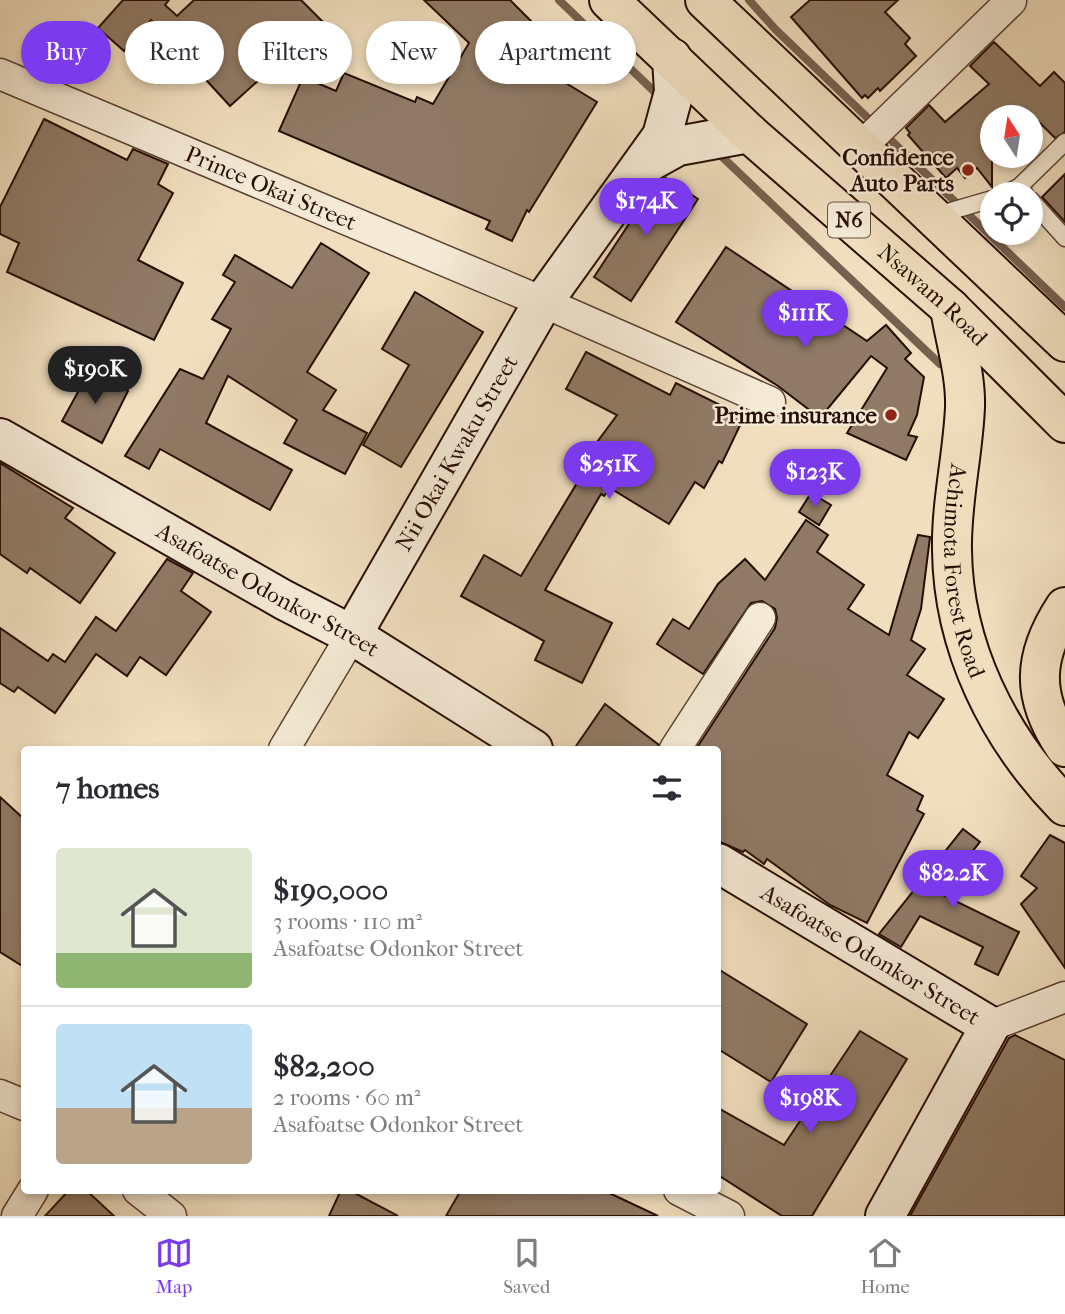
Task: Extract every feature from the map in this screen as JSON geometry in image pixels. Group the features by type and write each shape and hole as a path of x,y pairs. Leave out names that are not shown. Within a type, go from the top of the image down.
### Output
{"main road":[{"name":"Nsawam Road","path":"609,0 749,133 950,308 1065,423"},
{"path":"705,0 862,146 1065,342"},
{"name":"Achimota Forest Road","path":"950,308 965,407 952,551 956,599 968,654 988,699 1010,734 1040,780 1065,806"},
{"path":"1065,607 1046,639 1040,662 1040,685 1054,731 1065,747"}],"street":[{"path":"862,146 1011,1"},
{"name":"Nii Okai Kwaku Street","path":"286,746 543,302 662,136 674,92 672,58"},
{"name":"Prince Okai Street","path":"0,74 543,302 770,402"},
{"name":"Nii Okai Kwaku Street","path":"642,166 678,146 749,133"},
{"name":"Asafoatse Odonkor Street","path":"0,438 284,600 352,635 528,746"},
{"path":"677,746 760,618"},
{"name":"Asafoatse Odonkor Street","path":"721,865 990,1026"},
{"path":"885,1216 990,1026 1065,997"},
{"path":"0,1095 21,1104"},
{"path":"17,1216 31,1194"},
{"path":"143,1194 172,1216"},
{"path":"687,1194 729,1216"}],"lane":[{"path":"1026,182 1065,142"},
{"path":"934,216 980,203"},
{"path":"1043,213 1065,238"}],"building":[{"path":"123,0 169,0 165,5 177,16 194,0 301,0 322,21 238,21 238,84 254,84 230,106 210,84 224,84 224,21 125,21 124,51 111,40 111,21 104,21"},
{"path":"424,0 510,0 531,21 475,21 475,84 567,84 597,102 529,212 527,210 512,241 486,229 490,221 279,131 300,84 320,84 336,91 339,84 352,84 352,76 415,102 417,97 433,104 445,84 461,84 461,57 469,43 461,35 461,21 446,21"},
{"path":"810,0 898,0 885,12 910,38 905,44 916,56 880,91 878,88 868,98 865,95 862,98 791,17"},
{"path":"994,42 1040,86 1054,72 1065,83 1065,132 1055,138 1043,126 1043,105 980,105 980,168 992,168 992,182 988,182 977,168 965,178 957,168 946,178 908,135 910,133 906,128 929,105 945,122 989,84 970,66"},
{"path":"44,119 127,160 133,149 168,164 158,184 173,193 138,260 183,283 154,340 7,272 19,243 0,234 0,207"},
{"path":"1065,174 1065,222 1043,198"},
{"path":"666,178 698,199 631,301 594,277 656,183"},
{"path":"321,243 369,273 307,372 336,390 323,410 367,433 345,474 284,443 297,420 228,376 206,423 292,470 270,510 160,449 149,469 125,456 180,369 203,379 231,329 212,319 235,282 223,275 235,255 292,288"},
{"path":"726,247 867,341 886,325 911,353 905,359 924,377 917,415 908,435 917,437 906,460 847,433 887,368 871,356 820,418 778,386 676,322"},
{"path":"415,292 483,332 401,467 363,445 409,365 382,349"},
{"path":"586,352 670,395 676,383 744,417 722,463 719,461 704,488 695,482 669,524 610,488 604,496 601,494 545,590 612,623 582,683 535,660 544,641 461,596 484,555 521,576 580,478 577,476 592,455 589,453 617,415 566,389"},
{"path":"90,370 128,391 102,443 62,421"},
{"path":"0,463 73,508 65,518 115,553 80,603 30,568 27,573 0,554"},
{"path":"811,493 831,505 819,525 799,512"},
{"path":"806,520 828,535 817,552 864,585 848,609 889,635 918,535 930,537 921,609 911,640 925,649 907,675 944,699 918,738 909,732 887,775 923,796 917,810 924,814 867,923 830,905 767,859 764,864 745,850 743,852 721,842 721,746 698,746 775,628 775,609 762,601 751,603 703,674 657,644 673,619 689,629 718,584 745,559 765,580"},
{"path":"167,559 193,573 181,591 211,612 166,675 140,657 127,676 96,654 55,713 18,687 14,692 0,683 0,628 48,661 53,654 65,662 96,617 116,631"},
{"path":"605,704 659,745 659,746 576,746"},
{"path":"0,797 21,816 21,965 0,952"},
{"path":"963,829 980,842 939,893 1019,932 998,975 975,964 983,947 920,916 901,947 879,934"},
{"path":"1050,835 1065,843 1065,968 1021,904 1037,888 1021,876"},
{"path":"721,971 807,1024 771,1082 721,1051"},
{"path":"860,1031 907,1059 812,1216 782,1216 721,1177 721,1110 784,1145"},
{"path":"1015,1035 1065,1060 1065,1216 910,1216 1009,1038"},
{"path":"65,1194 90,1194 114,1216 45,1216"},
{"path":"339,1194 357,1194 398,1216 329,1216"},
{"path":"459,1194 611,1194 658,1216 446,1216"}],"waterway":[{"path":"559,0 662,99"},
{"path":"749,0 776,30 1065,307"},
{"path":"717,152 940,364"}],"place":[{"name":"Confidence Auto Parts","path":"968,170"},
{"name":"Prime insurance","path":"891,415"}]}
